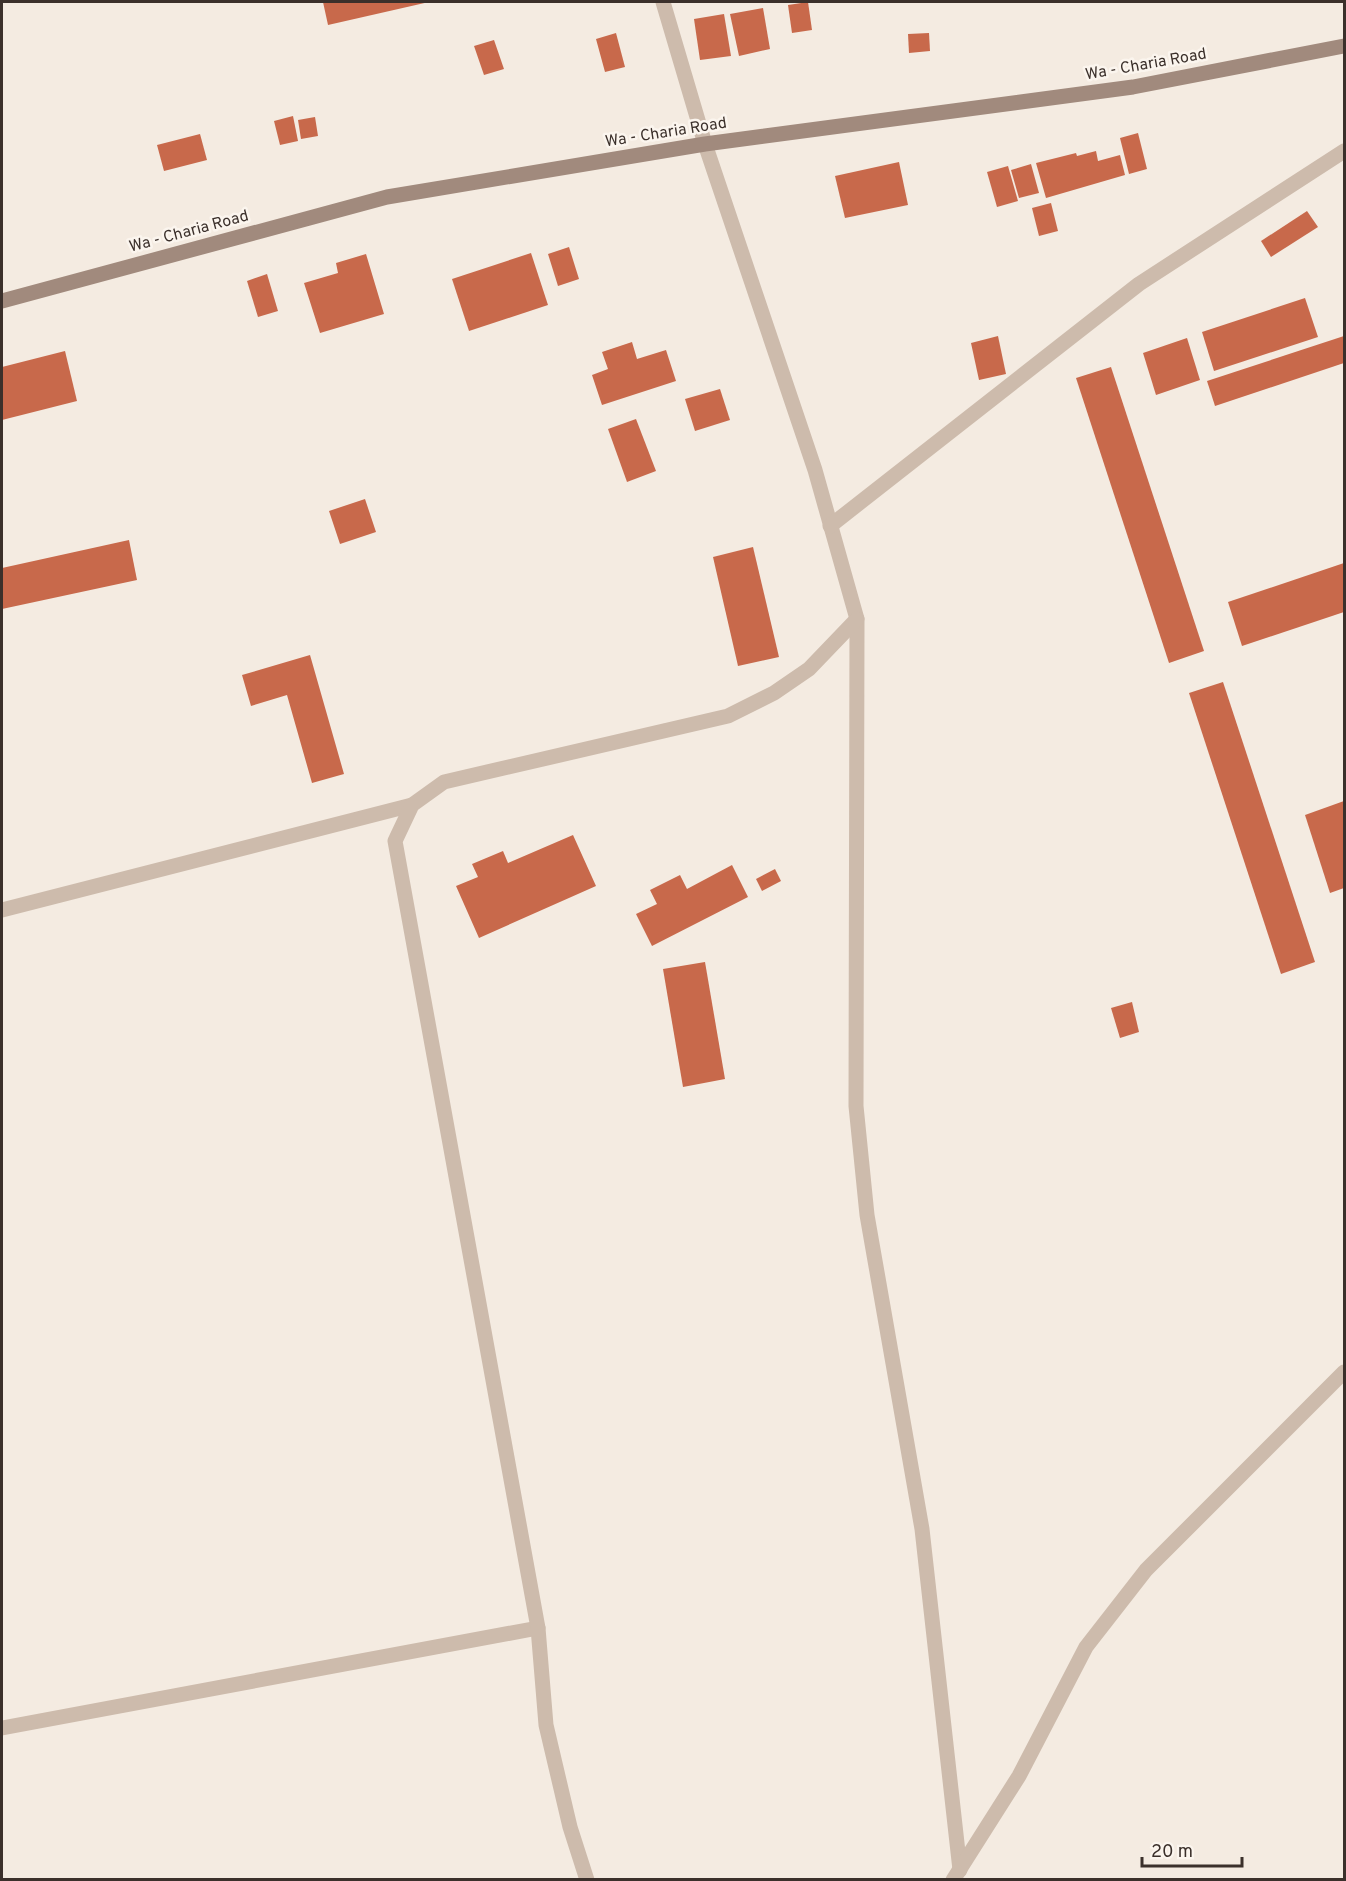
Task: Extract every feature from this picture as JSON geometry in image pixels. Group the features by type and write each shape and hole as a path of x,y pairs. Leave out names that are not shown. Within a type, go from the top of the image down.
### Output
{"street":[{"path":"663,2 705,144 815,470 857,619 856,1106 867,1215 922,1529 956,1875"},
{"name":"Wa - Charia Road","path":"2,301 387,197 705,144 1133,87 1344,46"},
{"path":"830,526 1139,284 1344,151"},
{"path":"2,910 412,805 444,782 728,716 774,693 809,669 857,619"},
{"path":"412,805 395,841 538,1628 546,1725 570,1827 587,1880"},
{"path":"956,1875 1019,1776 1086,1647 1146,1570 1344,1372"},
{"path":"2,1728 538,1628"}],"building":[{"path":"323,2 429,2 328,25"},
{"path":"808,2 812,30 792,33 788,5"},
{"path":"763,8 770,49 739,56 730,14"},
{"path":"724,14 731,56 700,60 694,19"},
{"path":"616,33 625,67 605,72 596,39"},
{"path":"929,33 930,51 909,53 908,34"},
{"path":"494,40 504,69 484,75 474,46"},
{"path":"293,116 298,141 280,145 274,121"},
{"path":"315,117 318,136 301,139 298,120"},
{"path":"1138,133 1147,169 1129,174 1120,138"},
{"path":"200,134 207,160 164,171 157,145"},
{"path":"1096,151 1098,161 1120,155 1125,175 1046,198 1036,163 1076,153 1077,156"},
{"path":"899,162 908,205 845,218 835,176"},
{"path":"1031,164 1039,193 1019,198 1011,170"},
{"path":"1008,166 1018,201 997,207 987,172"},
{"path":"1051,203 1058,231 1039,236 1032,208"},
{"path":"1307,211 1318,227 1271,257 1261,241"},
{"path":"569,247 579,279 558,286 548,254"},
{"path":"531,253 548,305 469,331 452,279"},
{"path":"366,254 384,314 320,333 304,283 338,273 336,263"},
{"path":"267,274 278,311 258,317 247,281"},
{"path":"1305,298 1318,337 1214,371 1202,332"},
{"path":"998,336 1006,374 979,380 971,343"},
{"path":"1344,336 1344,363 1215,406 1207,381"},
{"path":"1187,338 1200,380 1156,395 1143,353"},
{"path":"632,342 637,359 666,350 676,381 602,405 592,375 608,369 602,352"},
{"path":"65,351 77,401 2,420 2,367"},
{"path":"1111,367 1204,651 1169,663 1076,378"},
{"path":"720,389 730,420 695,431 685,399"},
{"path":"636,419 656,471 627,482 608,429"},
{"path":"365,499 376,532 340,544 329,511"},
{"path":"129,540 137,580 2,609 2,568"},
{"path":"753,547 779,657 738,666 713,557"},
{"path":"1344,563 1344,612 1242,646 1228,602"},
{"path":"310,655 344,774 312,783 287,695 251,706 242,675"},
{"path":"1223,682 1315,962 1281,974 1189,693"},
{"path":"1344,801 1344,888 1330,893 1305,815"},
{"path":"573,835 596,886 479,938 456,886 478,877 472,864 503,851 508,863"},
{"path":"732,865 748,897 652,946 636,914 657,904 650,890 680,875 687,889"},
{"path":"775,869 781,881 762,891 756,879"},
{"path":"705,962 725,1079 683,1087 663,969"},
{"path":"1132,1002 1139,1032 1120,1038 1111,1008"}]}
